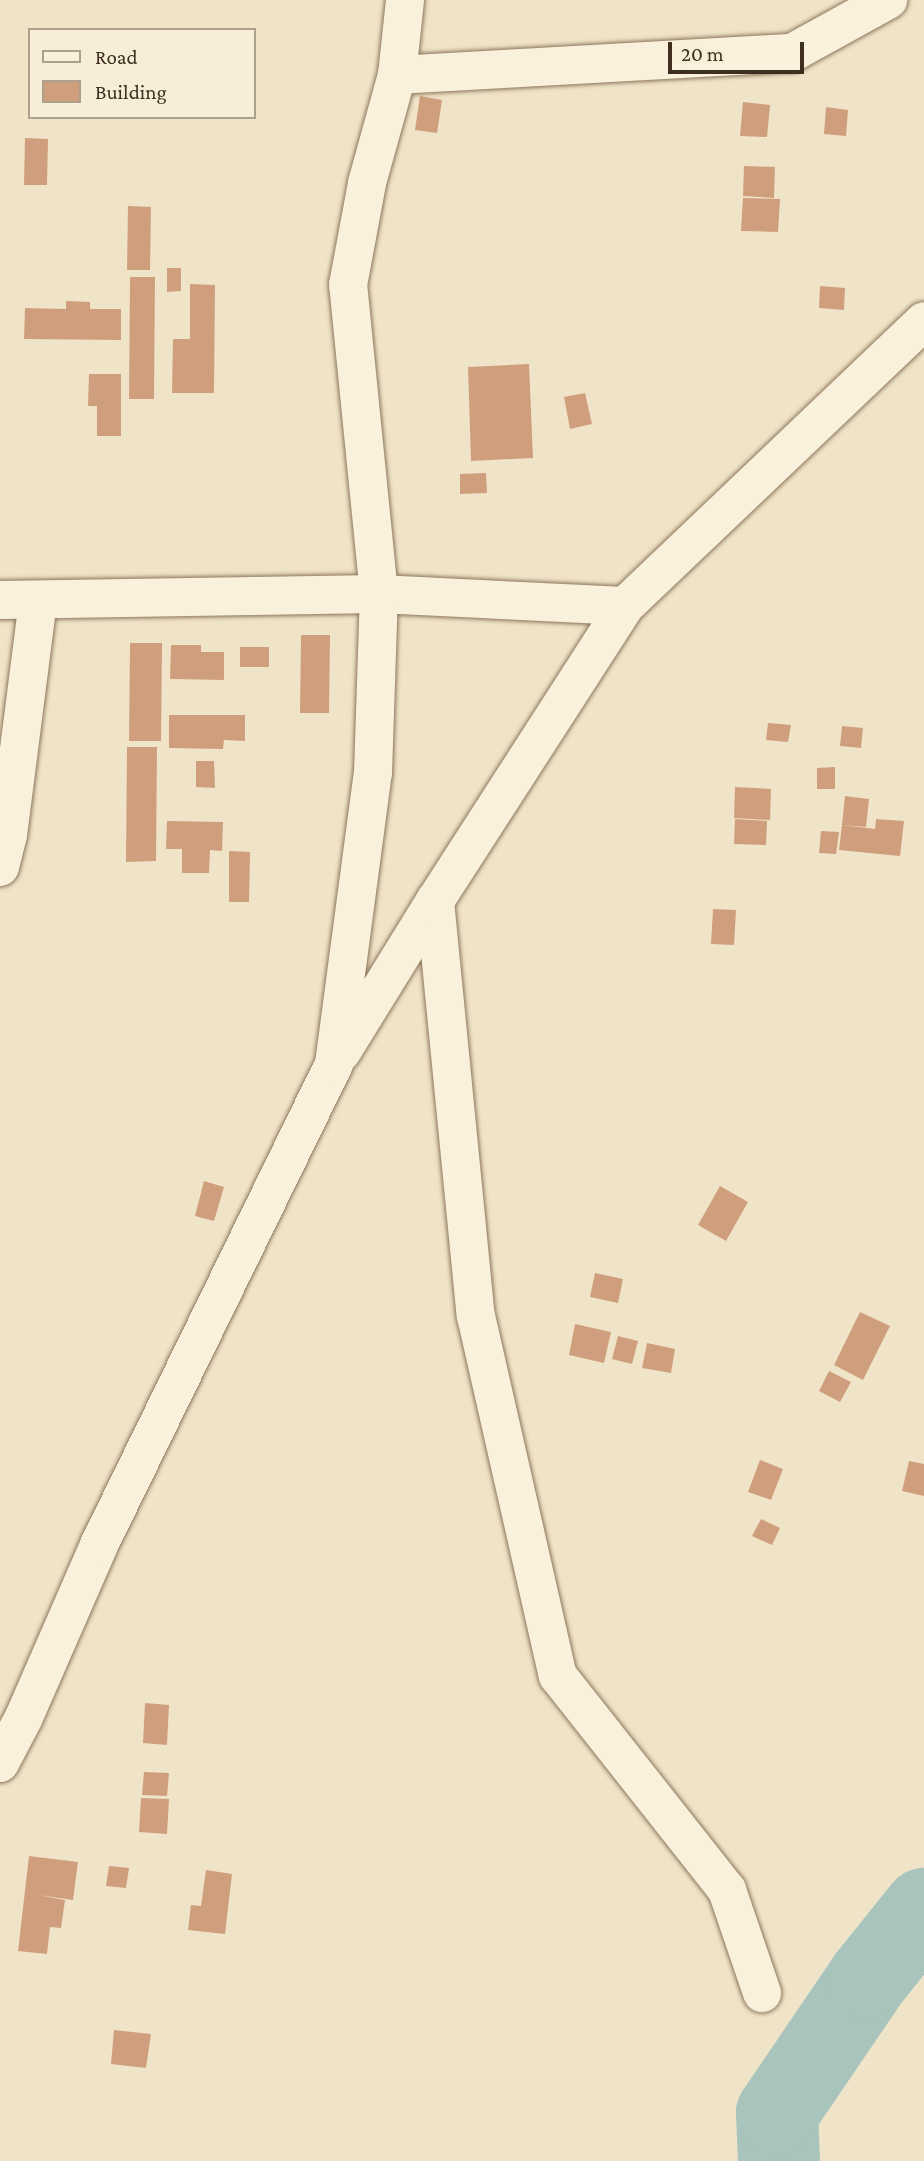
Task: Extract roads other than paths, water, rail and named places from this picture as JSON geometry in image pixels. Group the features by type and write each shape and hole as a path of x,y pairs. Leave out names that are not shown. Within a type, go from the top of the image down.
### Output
{"street":[{"path":"334,1063 373,773 379,594 348,285 367,183 397,75 405,0"},
{"path":"397,75 792,53 888,0"},
{"path":"0,1763 24,1717 99,1545 334,1063 435,901 625,606 924,321"},
{"path":"0,600 379,594 625,606"},
{"path":"0,867 8,835 38,600"},
{"path":"435,901 476,1316 558,1676 727,1889 762,1993"}],"waterway":[{"path":"779,2161 777,2113 868,1979 924,1909"}]}
